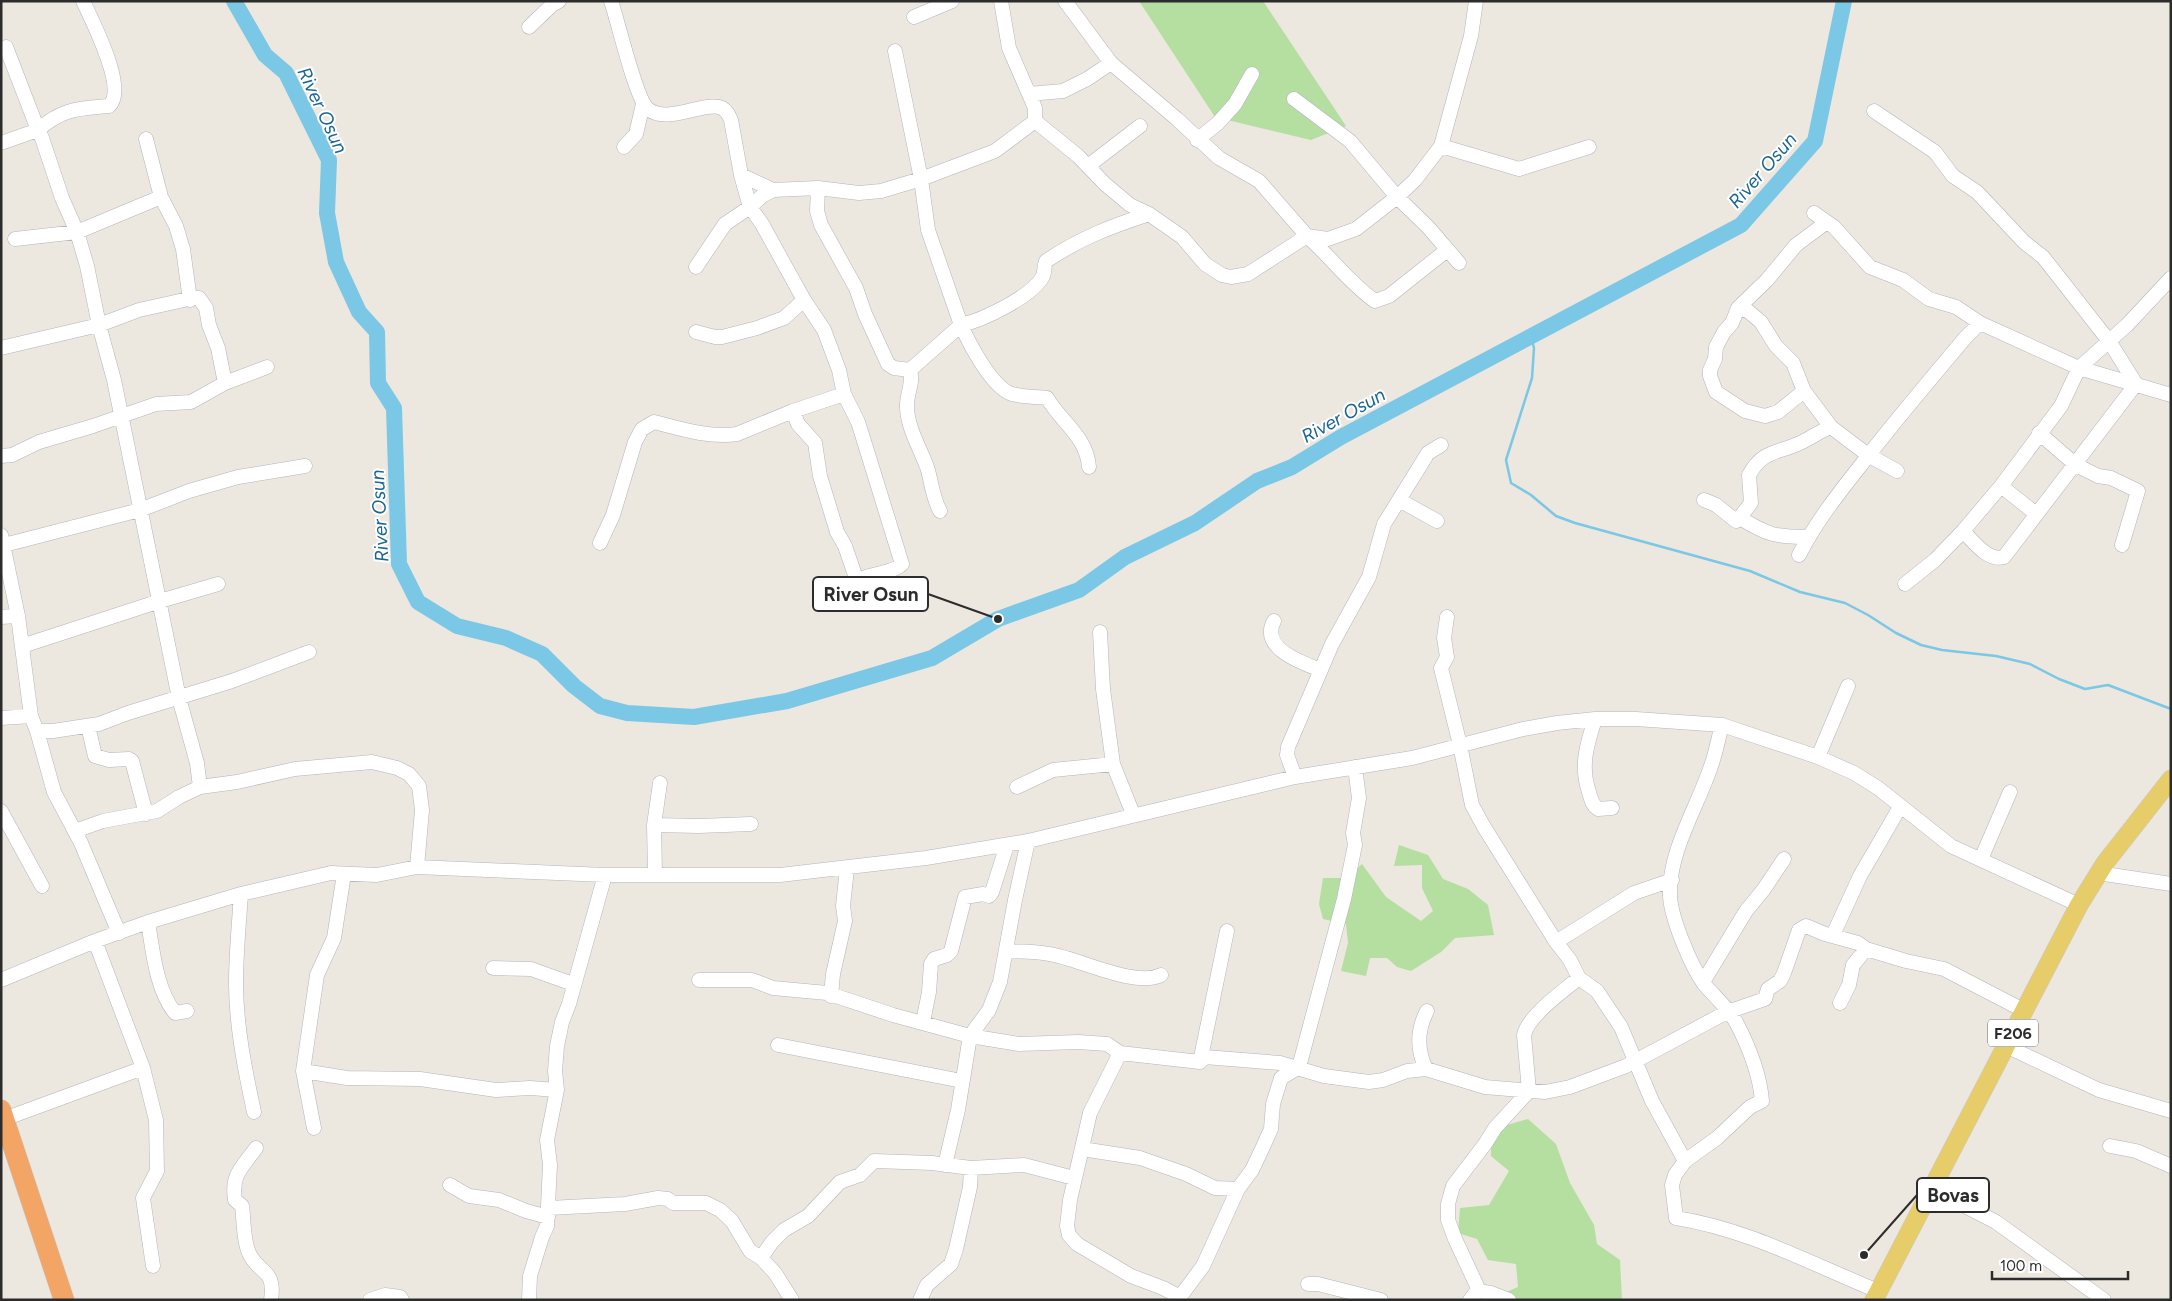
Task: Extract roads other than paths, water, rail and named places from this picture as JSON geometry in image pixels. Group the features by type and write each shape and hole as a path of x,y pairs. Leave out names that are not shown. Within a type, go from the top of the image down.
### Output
{"highway":[{"path":"3,1114 64,1300"},
{"path":"1,1149 53,1300"}],"main road":[{"name":"F206","path":"1876,1295 2079,905 2098,873 2171,779"}],"street":[{"path":"1,143 38,130 48,121 62,114 86,107 109,106 114,100 116,94 110,69 100,38 83,1"},
{"path":"529,27 552,5 559,1"},
{"path":"611,1 643,104 636,134 624,147"},
{"path":"914,17 952,1"},
{"path":"1001,1 1009,48 1029,94 1036,121 1130,205 1149,214 1182,237 1205,264 1231,277 1248,274 1307,236 1328,239 1356,229 1397,197 1415,180 1441,146 1471,36 1476,1"},
{"path":"1066,1 1111,63 1177,119 1219,158 1259,181 1307,236 1329,255 1347,278 1375,301 1388,296 1447,250"},
{"path":"6,46 42,138 62,198 78,232 99,325 114,380 179,698 197,763 200,787"},
{"path":"895,51 921,179 928,230 961,325 974,351 1002,388 1010,394 1047,398 1056,413 1079,436 1085,446 1089,467"},
{"path":"1029,94 1063,91 1087,79 1111,63"},
{"path":"1198,140 1218,123 1235,104 1252,74"},
{"path":"1294,99 1350,141 1397,197 1459,263"},
{"path":"643,104 654,114 665,115 721,107 727,112 731,120 741,176 750,206 804,300 824,330 839,370 844,394 861,432 901,557 902,564 899,568 857,578 845,546 837,532 820,476 815,443 798,424 793,411"},
{"path":"1874,111 1935,152 1953,176 1977,192 2024,242 2043,257 2109,341 2136,384"},
{"path":"696,267 725,224 762,196 774,190 818,188 859,193 872,192 921,179 995,151 1036,121"},
{"path":"1088,166 1140,126"},
{"path":"146,139 161,197 176,226 183,248 190,300"},
{"path":"1441,146 1519,169 1589,147"},
{"path":"741,176 774,190"},
{"path":"818,188 817,211 821,225 856,288 865,314 888,364 894,368 910,370 961,325 974,322 1019,298 1038,283 1044,274 1046,261 1071,245 1105,228 1149,214"},
{"path":"15,239 78,232 161,197"},
{"path":"1814,213 1844,238 1870,267 1903,280 1929,299 1956,307 1980,323 2079,368 2171,395"},
{"path":"1804,390 1778,412 1765,416 1745,411 1716,392 1710,376 1710,370 1715,359 1716,348 1738,308 1767,280 1796,245 1827,222"},
{"path":"1905,584 1935,560 2000,486 2061,406 2079,368 2127,326 2171,278"},
{"path":"1,348 99,325 140,310 199,298 203,302 222,363 225,383"},
{"path":"696,332 722,337 757,328 784,318 804,300"},
{"path":"1738,308 1748,311 1761,322 1776,346 1793,363 1804,390 1831,427 1868,455 1897,471"},
{"path":"1799,556 1808,537 1868,455 1952,353 1980,323"},
{"path":"1,456 12,455 39,442 121,417 156,404 191,402 225,383 267,367"},
{"path":"910,370 912,377 907,401 908,418 926,465 932,496 940,512"},
{"path":"1963,530 1988,554 2000,558 2004,557 2035,513 2076,465 2136,384"},
{"path":"600,543 613,515 636,442 642,429 647,425 654,422 700,433 728,435 747,430 778,415 844,394"},
{"path":"1704,500 1716,505 1736,521 1751,503 1749,475 1762,458 1775,450 1798,443 1831,427"},
{"path":"2039,433 2076,465 2098,476 2111,478 2138,491 2122,545"},
{"path":"1295,777 1287,755 1288,747 1332,644 1370,577 1384,524 1428,453 1442,445"},
{"path":"119,933 75,831 54,792 31,716 18,616 2,540 140,510 189,491 214,486 238,477 306,466"},
{"path":"2000,486 2035,513"},
{"path":"1399,500 1437,521"},
{"path":"1740,518 1762,531 1779,537 1808,537"},
{"path":"22,646 218,584"},
{"path":"1,617 18,616"},
{"path":"1447,617 1444,638 1447,657 1442,668 1472,805 1556,942 1570,960 1579,978 1597,991 1608,1006 1627,1040 1652,1101 1685,1161"},
{"path":"1274,621 1271,626 1271,634 1279,650 1306,665 1321,670"},
{"path":"1100,632 1104,689 1113,764 1133,814"},
{"path":"37,731 53,731 99,724 128,713 232,681 309,652"},
{"path":"1818,757 1848,686"},
{"path":"1,718 31,716"},
{"path":"1595,719 1585,754 1585,779 1595,807 1598,809 1612,808"},
{"path":"1,980 95,941 148,922 241,894 331,873 377,875 417,867 605,875 780,875 847,868 926,858 1028,841 1133,814 1295,777 1412,758 1523,729 1595,719 1636,719 1722,725 1818,757 1854,773 1878,788 1951,846 2079,905"},
{"path":"1722,725 1712,764 1680,843 1670,894 1673,917 1703,982 1731,1016 1748,1050 1761,1090 1762,1101 1750,1107 1717,1138 1685,1161 1675,1175 1672,1185 1676,1218 1694,1221 1758,1240 1876,1295"},
{"path":"88,726 95,756 109,760 132,761 146,814"},
{"path":"75,831 103,821 157,811 178,797 200,787 237,782 295,769 372,762 397,768 409,774 419,786 422,810 417,867"},
{"path":"197,763 204,777 214,785"},
{"path":"1017,787 1054,770 1113,764"},
{"path":"1120,1053 1090,1113 1074,1178 1067,1226 1071,1239 1131,1276 1163,1288 1180,1298 1203,1266 1238,1189 1252,1170 1271,1128 1273,1104 1281,1078 1300,1067 1344,899 1355,845 1353,833 1359,798 1355,767"},
{"path":"655,874 654,825 660,783"},
{"path":"1981,859 2010,792"},
{"path":"1833,935 1860,876 1900,807"},
{"path":"1,811 42,886"},
{"path":"654,825 751,824"},
{"path":"945,1166 958,1110 970,1036 989,1010 1000,982 1028,841"},
{"path":"923,1022 929,992 931,964 934,960 947,955 951,950 965,897 983,894 989,896 992,892 1007,845"},
{"path":"1703,982 1746,911 1764,889 1784,859"},
{"path":"830,996 845,921 844,906 847,868"},
{"path":"2098,873 2171,884"},
{"path":"314,1128 303,1071 317,976 334,938 344,874"},
{"path":"529,1300 530,1276 547,1226 550,1165 547,1140 557,1090 555,1071 557,1046 605,875"},
{"path":"1556,942 1634,893 1672,880"},
{"path":"241,894 236,983 237,1008 254,1112"},
{"path":"148,922 156,966 168,1004 175,1013 186,1011"},
{"path":"1200,1062 1204,1057 1280,1063 1300,1067 1324,1076 1369,1082 1383,1080 1408,1071 1426,1069 1486,1087 1545,1092 1570,1087 1626,1066 1634,1060 1731,1016 1742,1008 1765,999 1768,989 1780,981 1798,930 1806,926 1858,943 1866,949 1906,961 1944,969 2025,1011"},
{"path":"1200,1062 1227,931"},
{"path":"95,941 143,1068 156,1120 157,1171 143,1198 153,1266"},
{"path":"1840,1003 1849,985 1853,965 1866,949"},
{"path":"1006,951 1049,954 1104,970 1152,980 1161,975"},
{"path":"494,968 531,969 573,984"},
{"path":"1474,1296 1478,1286 1448,1220 1448,1204 1453,1186 1495,1128 1529,1091 1525,1031 1545,1008 1579,978"},
{"path":"699,980 752,980 773,988 827,993 830,996 970,1036 1019,1044 1078,1042 1106,1044 1120,1053 1200,1062"},
{"path":"1426,1069 1422,1059 1419,1031 1427,1011"},
{"path":"778,1045 962,1081"},
{"path":"2006,1046 2099,1090 2171,1111"},
{"path":"3,1114 143,1068"},
{"path":"303,1071 347,1078 420,1079 496,1090 530,1088 557,1090"},
{"path":"2110,1146 2136,1151 2171,1166"},
{"path":"256,1148 234,1179 233,1187 235,1200 242,1206 248,1252 271,1278 273,1288 271,1300"},
{"path":"1082,1149 1140,1158 1186,1174 1215,1188 1238,1189"},
{"path":"761,1258 772,1242 784,1230 808,1216 840,1182 860,1175 874,1160 907,1161 971,1168 1024,1165 1074,1178"},
{"path":"920,1300 927,1284 951,1264 970,1186 971,1168"},
{"path":"450,1185 469,1196 499,1200 526,1211 548,1212 625,1204 658,1198 668,1199 673,1203 706,1203 720,1210 732,1221 750,1250 761,1258 792,1300"},
{"path":"1932,1189 1996,1222 2104,1300"},
{"path":"1308,1284 1318,1284 1381,1300"},
{"path":"1474,1296 1491,1293 1510,1300"},
{"path":"370,1300 385,1295 400,1297 402,1300"}],"waterway":[{"name":"River Osun","path":"234,1 265,55 286,73 329,160 327,213 336,262 359,312 377,332 378,383 394,408 399,564 418,602 457,626 506,638 542,654 574,686 600,706 627,713 694,717 787,701 932,658 998,619 1079,590 1125,557 1195,523 1257,481 1292,467 1341,437 1741,225 1815,141 1844,1"},
{"path":"1531,336 1534,348 1532,378 1506,460 1511,483 1531,495 1556,516 1575,523 1750,571 1800,592 1845,603 1896,633 1921,645 1942,650 1996,656 2030,664 2059,679 2085,689 2108,685 2171,709"}],"place":[{"name":"River Osun","path":"998,619"},
{"name":"Bovas","path":"1864,1255"}]}
